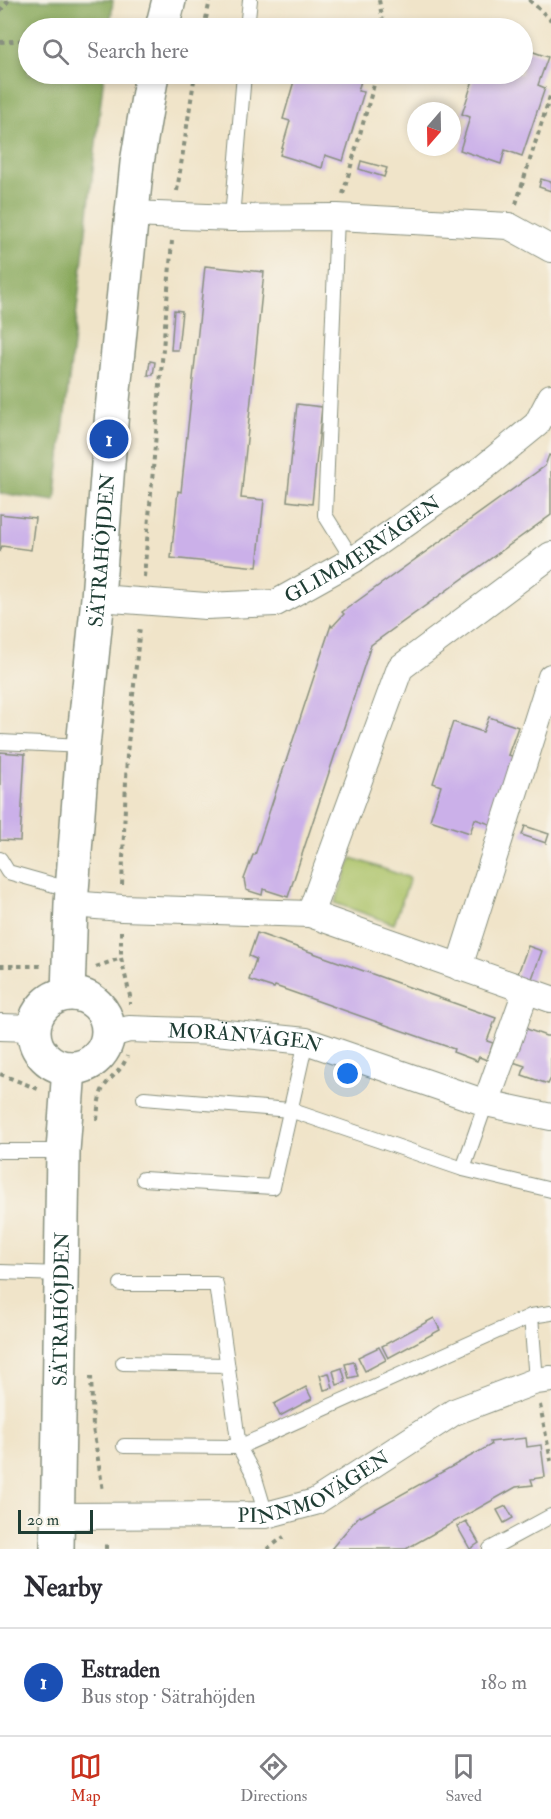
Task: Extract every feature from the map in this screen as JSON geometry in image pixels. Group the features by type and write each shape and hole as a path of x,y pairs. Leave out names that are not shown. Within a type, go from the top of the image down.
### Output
{"street":[{"path":"164,18 169,0"},
{"name":"SÄTRAHÖJDEN","path":"68,993 72,897 83,746 98,598 112,410 137,163 150,84"},
{"path":"132,214 232,218 337,216 509,226 551,249"},
{"name":"GLIMMERVÄGEN","path":"98,598 206,606 276,603 353,560 482,469 537,424 551,397"},
{"path":"310,914 400,668 551,555"},
{"path":"459,967 551,677"},
{"path":"72,897 122,908 310,914 551,999"},
{"path":"486,1104 526,991"},
{"path":"68,993 89,998 105,1014 108,1024 119,1032 91,1063 69,1068 57,1066 47,1060 39,1051 34,1040 33,1028 35,1018 48,1000 68,993"},
{"path":"0,1028 33,1028"},
{"name":"MORÄNVÄGEN","path":"119,1032 216,1032 306,1041 486,1104 551,1117"},
{"name":"SÄTRAHÖJDEN","path":"57,1549 63,1151 69,1068"},
{"name":"PINNMOVÄGEN","path":"56,1516 266,1515 315,1502 454,1412 543,1380"}],"lane":[{"path":"248,18 250,0"},
{"path":"232,218 243,84"},
{"path":"337,216 325,514 353,560"},
{"path":"0,742 83,746"},
{"path":"0,859 8,872 72,897"},
{"path":"143,1179 273,1187 306,1041"},
{"path":"144,1098 290,1110 463,1169 551,1190"},
{"path":"463,1169 486,1104"},
{"path":"0,1151 63,1151"},
{"path":"0,1272 61,1274"},
{"path":"121,1284 216,1284 239,1447 254,1475 266,1515"},
{"path":"124,1446 239,1447 531,1316 551,1313"},
{"path":"531,1316 543,1380"},
{"path":"123,1363 227,1365"},
{"path":"490,1549 551,1516"}],"path":[{"path":"0,11 9,0"},
{"path":"206,18 210,0"},
{"path":"379,0 382,18"},
{"path":"530,0 551,21"},
{"path":"0,42 18,41"},
{"path":"95,1128 104,1087 125,1063 128,1052 119,1032 130,996 121,958 127,754 174,216 194,84"},
{"path":"337,216 374,84"},
{"path":"509,226 551,93"},
{"path":"0,966 40,966"},
{"path":"91,1368 93,1428 106,1515 106,1549"},
{"path":"543,1380 551,1461"}],"green space":[{"path":"0,0 113,0 111,18 18,18 18,84 103,84 55,501 0,493"},
{"path":"352,858 410,878 394,924 335,903"}],"building":[{"path":"533,52 548,57 538,85 545,88 522,156 505,150 501,164 461,150 470,117 462,114 472,84 533,84"},
{"path":"293,84 360,84 358,91 364,92 343,161 325,155 322,168 280,155 290,121 283,119"},
{"path":"361,161 387,168 384,177 359,169"},
{"path":"541,179 551,182 551,191 539,187"},
{"path":"205,266 264,272 241,498 264,500 257,567 171,558 178,491 181,492"},
{"path":"174,310 182,311 178,350 171,350"},
{"path":"150,361 155,362 153,375 148,375"},
{"path":"297,404 322,407 312,504 287,501"},
{"path":"549,455 551,456 551,515 371,645 288,897 263,889 262,895 246,890 244,879 253,855 255,855 331,625 332,627 344,614 342,612 545,466"},
{"path":"0,514 35,518 31,550 2,546 0,552"},
{"path":"489,717 518,727 508,755 516,757 493,825 475,819 470,833 430,820 441,786 433,783 453,722 483,732"},
{"path":"0,752 25,754 20,841 0,840"},
{"path":"525,826 549,834 546,843 522,835"},
{"path":"257,933 496,1018 487,1041 493,1043 487,1060 479,1057 477,1061 453,1052 454,1049 275,986 274,988 249,980 256,959 249,956"},
{"path":"528,946 542,951 530,984 516,979"},
{"path":"524,1028 551,1036 551,1078 548,1084 522,1075 525,1066 513,1062"},
{"path":"434,1318 440,1330 388,1358 382,1346"},
{"path":"379,1347 386,1360 365,1371 358,1357"},
{"path":"354,1362 358,1376 349,1378 345,1364"},
{"path":"342,1368 346,1382 337,1385 333,1371"},
{"path":"329,1373 333,1388 324,1390 320,1375"},
{"path":"306,1387 312,1399 280,1416 274,1404"},
{"path":"526,1438 527,1447 541,1445 545,1477 531,1479 533,1485 516,1487 406,1549 331,1549 359,1516 361,1517 491,1445 490,1442"},
{"path":"506,1506 513,1518 504,1523 497,1510"},
{"path":"466,1521 479,1543 470,1549 457,1526"}],"place":[{"name":"Estraden","path":"109,439"}]}
